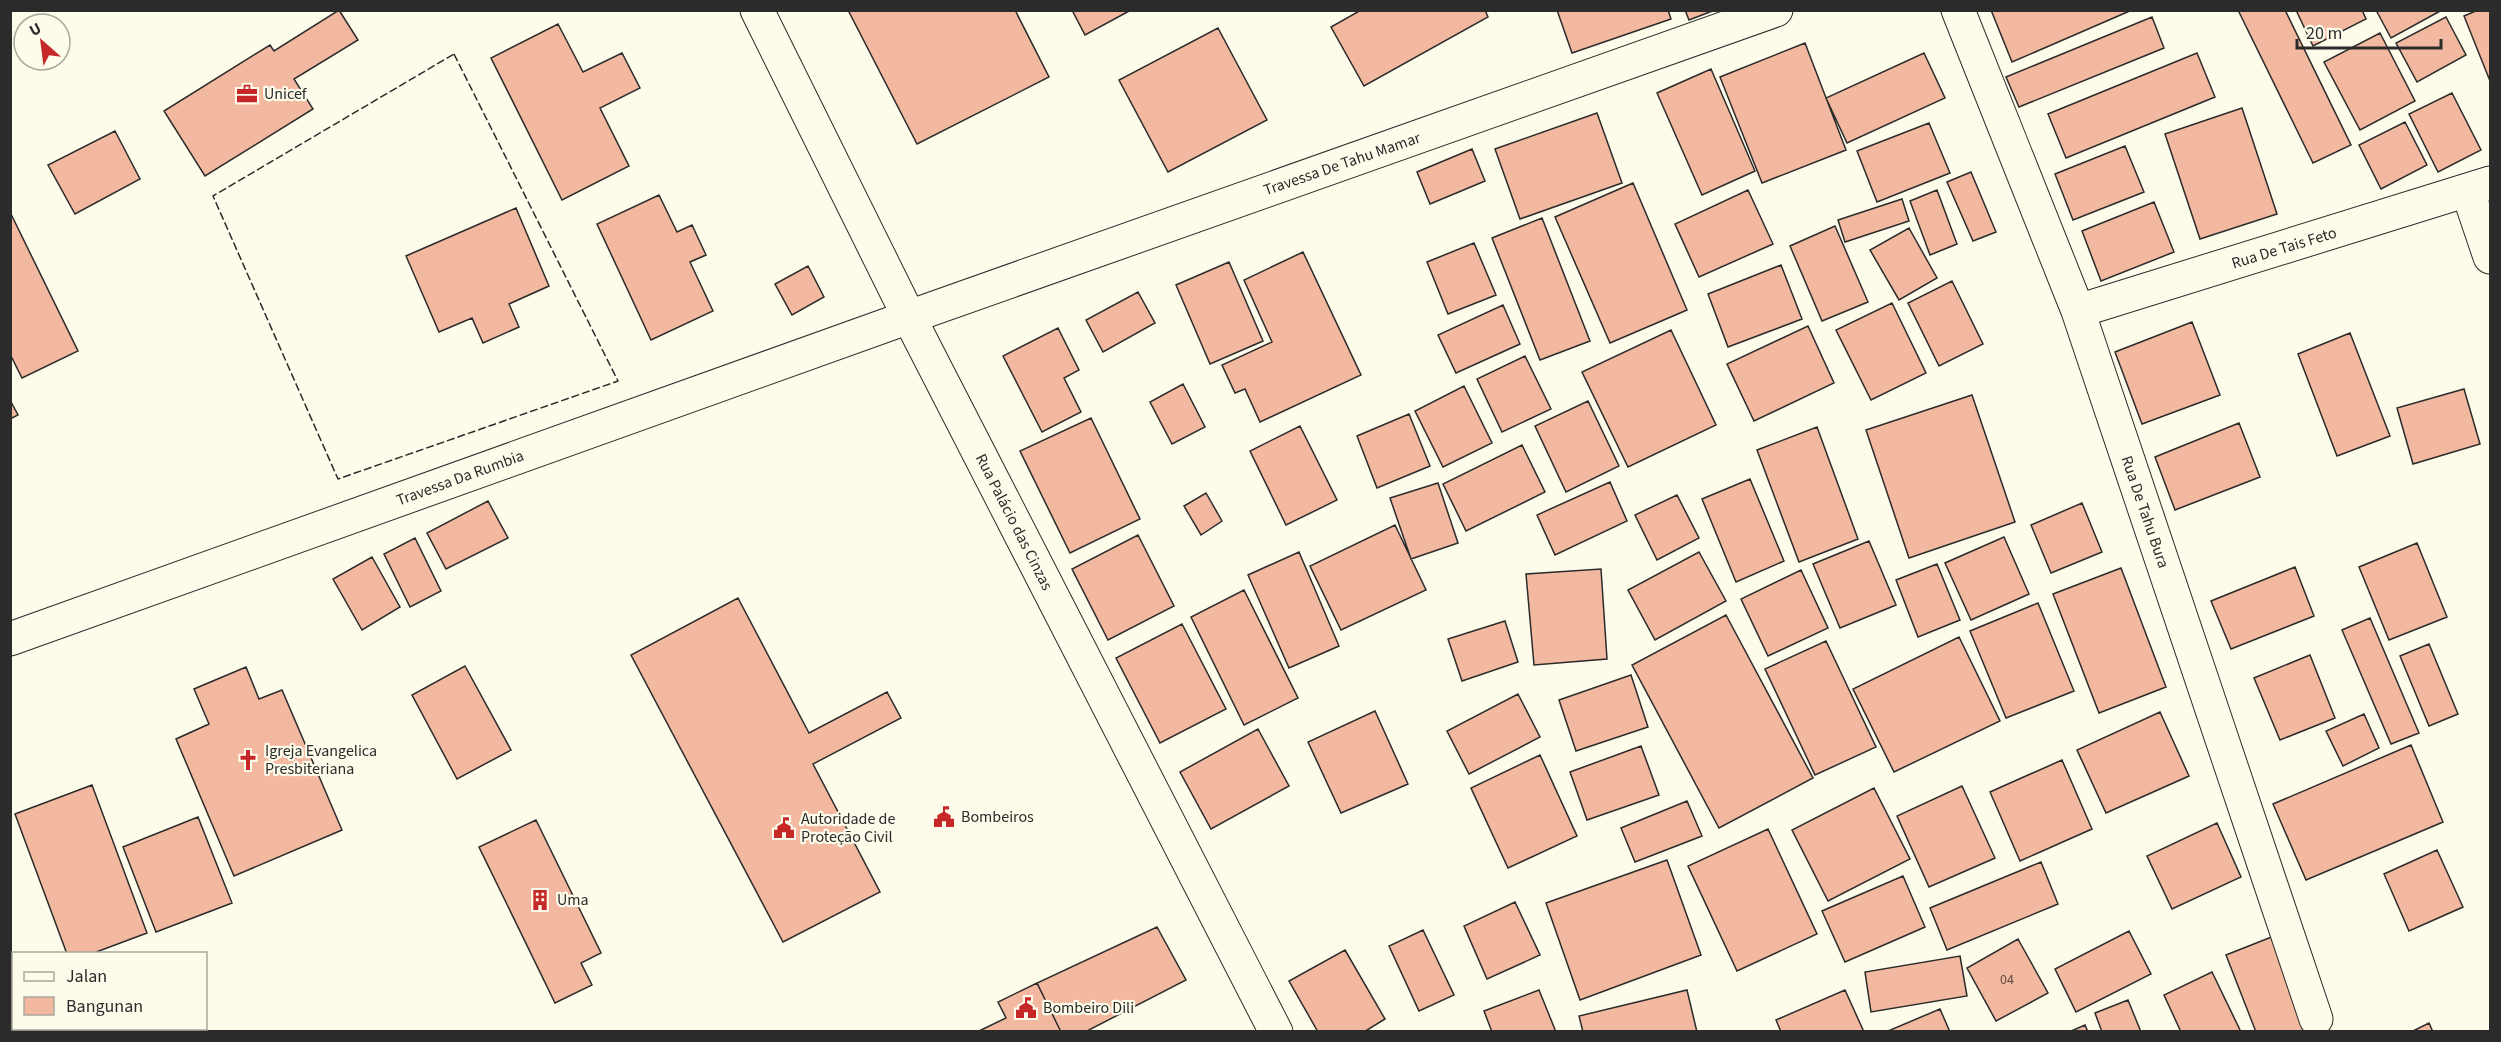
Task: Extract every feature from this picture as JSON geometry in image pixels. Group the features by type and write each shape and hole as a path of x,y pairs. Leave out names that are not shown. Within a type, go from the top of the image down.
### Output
{"street":[{"name":"Rua Palácio das Cinzas","path":"757,10 909,317 1276,1032"},
{"name":"Travessa De Tahu Mamar","path":"909,317 1776,10"},
{"name":"Rua De Tahu Bura","path":"1958,10 2078,311 2316,1019"},
{"name":"Rua De Tais Feto","path":"2078,311 2479,187"},
{"path":"2479,187 2490,257"},
{"name":"Travessa Da Rumbia","path":"10,639 909,317"}],"building":[{"name":"Unicef","path":"339,10 358,40 294,79 313,109 205,176 164,111 270,45 274,51"},
{"path":"848,10 1015,10 1049,77 917,144"},
{"path":"1072,10 1131,10 1085,35"},
{"path":"1361,10 1485,10 1488,17 1364,86 1331,27"},
{"path":"1557,10 1668,10 1671,19 1572,53"},
{"path":"1685,10 1715,10 1689,20"},
{"path":"1991,10 2132,10 2012,62"},
{"path":"2238,10 2285,10 2351,145 2313,163"},
{"path":"2296,10 2362,10 2366,19 2313,46"},
{"path":"2376,10 2442,10 2391,38"},
{"path":"2478,10 2490,10 2490,81 2464,16"},
{"path":"2152,17 2164,48 2019,107 2006,77"},
{"path":"2446,17 2466,55 2417,82 2396,43"},
{"path":"558,24 583,72 622,53 640,88 600,108 629,166 562,200 491,58"},
{"path":"1218,28 1267,120 1168,172 1119,80"},
{"path":"2380,33 2415,101 2360,130 2324,62"},
{"path":"1805,43 1846,150 1762,183 1720,77"},
{"path":"1924,53 1945,98 1847,143 1826,98"},
{"path":"2197,53 2215,97 2066,158 2048,114"},
{"path":"1711,69 1755,171 1702,195 1657,93"},
{"path":"2452,93 2481,150 2438,172 2409,114"},
{"path":"2242,108 2277,214 2200,239 2165,134"},
{"path":"1597,113 1622,183 1520,219 1495,149"},
{"path":"2405,122 2427,165 2381,189 2359,145"},
{"path":"1929,123 1950,173 1877,202 1857,151"},
{"path":"115,131 140,179 75,214 48,165"},
{"path":"2125,146 2144,192 2073,220 2055,174"},
{"path":"1472,149 1485,181 1430,204 1417,172"},
{"path":"1971,172 1996,232 1973,241 1947,182"},
{"path":"1633,183 1687,310 1610,343 1555,217"},
{"path":"1748,190 1773,244 1699,277 1675,224"},
{"path":"1937,190 1957,244 1930,255 1910,201"},
{"path":"659,195 677,232 692,225 706,255 690,262 713,311 651,340 597,224"},
{"path":"1902,199 1909,221 1845,242 1838,220"},
{"path":"2154,202 2174,252 2101,281 2082,231"},
{"path":"516,208 549,286 509,304 519,327 483,343 472,318 439,332 406,256"},
{"path":"10,212 78,351 22,378 10,354"},
{"path":"1542,218 1590,341 1540,360 1492,238"},
{"path":"1835,226 1868,302 1822,321 1790,246"},
{"path":"1909,228 1937,278 1899,300 1870,250"},
{"path":"1474,243 1496,295 1448,314 1427,262"},
{"path":"1303,252 1361,375 1260,422 1245,389 1235,393 1222,365 1272,342 1244,280"},
{"path":"1229,262 1263,341 1210,364 1176,285"},
{"path":"1781,265 1802,319 1728,347 1708,294"},
{"path":"808,266 824,297 792,315 775,284"},
{"path":"1952,281 1983,344 1939,366 1908,303"},
{"path":"1138,292 1155,323 1103,352 1086,320"},
{"path":"1892,303 1926,373 1871,400 1836,330"},
{"path":"1503,305 1520,344 1456,373 1438,335"},
{"path":"2192,322 2220,395 2142,424 2115,352"},
{"path":"1808,326 1834,383 1754,421 1727,364"},
{"path":"1058,328 1079,370 1064,378 1081,412 1042,432 1003,356"},
{"path":"1671,330 1716,425 1628,467 1582,372"},
{"path":"2350,333 2390,436 2337,456 2298,354"},
{"path":"1525,356 1551,409 1502,432 1477,379"},
{"path":"1183,384 1205,427 1172,444 1150,402"},
{"path":"1464,386 1492,443 1443,467 1415,411"},
{"path":"2464,389 2480,444 2413,464 2397,408"},
{"path":"1972,395 2015,522 1909,558 1866,430"},
{"path":"10,400 18,415 10,419"},
{"path":"1588,401 1619,466 1566,492 1535,426"},
{"path":"1409,414 1430,466 1377,488 1357,436"},
{"path":"1091,418 1140,519 1070,553 1020,451"},
{"path":"2239,423 2260,477 2175,510 2155,457"},
{"path":"1300,426 1337,500 1286,525 1250,451"},
{"path":"1817,427 1858,539 1799,562 1757,450"},
{"path":"1522,445 1545,492 1466,531 1443,484"},
{"path":"1750,479 1784,561 1736,582 1702,499"},
{"path":"1610,482 1627,521 1555,555 1537,515"},
{"path":"1438,483 1458,543 1411,559 1390,498"},
{"path":"1206,493 1222,521 1201,535 1184,506"},
{"path":"1677,495 1699,538 1657,560 1635,515"},
{"path":"488,501 508,538 446,569 427,533"},
{"path":"2082,503 2102,552 2051,573 2031,525"},
{"path":"1395,525 1426,590 1341,630 1310,566"},
{"path":"1138,535 1174,606 1108,640 1072,569"},
{"path":"2004,537 2029,594 1971,620 1945,563"},
{"path":"415,538 441,591 410,607 384,554"},
{"path":"1869,541 1896,605 1840,628 1813,564"},
{"path":"2417,543 2447,617 2389,640 2359,567"},
{"path":"1299,552 1339,646 1289,668 1248,575"},
{"path":"1699,552 1726,601 1655,640 1628,590"},
{"path":"372,557 400,607 362,630 333,579"},
{"path":"1937,564 1960,620 1918,637 1896,580"},
{"path":"2295,567 2314,616 2231,649 2211,601"},
{"path":"2121,568 2166,687 2099,713 2053,594"},
{"path":"1601,569 1607,659 1534,665 1526,574"},
{"path":"1801,570 1828,628 1768,656 1741,599"},
{"path":"1244,590 1298,698 1244,725 1191,617"},
{"name":"Autoridade de Proteção Civil","path":"738,598 809,733 887,692 901,718 813,764 880,892 783,942 631,655"},
{"path":"2038,603 2074,691 2006,718 1970,631"},
{"path":"1726,615 1813,778 1719,828 1632,665"},
{"path":"2370,618 2419,733 2391,744 2342,630"},
{"path":"1505,621 1518,662 1462,681 1448,639"},
{"path":"1182,624 1226,709 1160,743 1116,658"},
{"path":"1959,637 2000,721 1894,772 1853,689"},
{"path":"1826,641 1876,747 1815,775 1765,669"},
{"path":"2429,644 2458,714 2429,726 2400,656"},
{"path":"2310,655 2335,718 2280,740 2254,678"},
{"path":"465,666 511,750 457,779 412,695"},
{"name":"Igreja Evangelica Presbiteriana","path":"246,667 259,699 282,690 342,830 234,876 176,739 209,724 194,689"},
{"path":"1631,675 1648,727 1576,751 1559,700"},
{"path":"1518,694 1540,737 1469,774 1447,731"},
{"path":"1375,711 1408,784 1341,813 1308,742"},
{"path":"2160,712 2189,776 2106,813 2077,750"},
{"path":"2364,714 2379,748 2343,766 2326,731"},
{"path":"1258,729 1289,786 1211,829 1180,772"},
{"path":"2411,745 2443,822 2306,880 2273,804"},
{"path":"1641,746 1659,795 1587,820 1570,772"},
{"path":"1540,755 1577,836 1508,868 1471,788"},
{"path":"2062,760 2092,829 2020,861 1990,792"},
{"path":"92,785 147,933 96,952 66,952 15,814"},
{"path":"1962,786 1995,858 1929,887 1897,816"},
{"path":"1874,788 1910,859 1828,901 1792,830"},
{"path":"1687,801 1702,836 1635,862 1621,828"},
{"path":"198,817 232,903 156,932 123,847"},
{"name":"Uma","path":"536,820 601,953 581,963 592,985 555,1003 479,847"},
{"path":"2217,823 2241,877 2172,909 2147,856"},
{"path":"1768,829 1817,934 1737,971 1688,866"},
{"path":"2437,850 2463,907 2409,931 2384,874"},
{"path":"1667,860 1701,955 1580,1000 1546,903"},
{"path":"2041,862 2058,904 1947,950 1930,908"},
{"path":"1903,876 1925,927 1845,962 1822,911"},
{"path":"1515,902 1540,955 1487,979 1464,926"},
{"path":"1157,927 1186,980 1085,1032 1061,1032 1037,983"},
{"path":"1423,930 1454,995 1419,1011 1389,946"},
{"path":"2129,931 2151,974 2076,1012 2055,969"},
{"path":"2274,936 2311,1032 2256,1032 2226,955"},
{"path":"2018,939 2048,993 1996,1021 1967,968"},
{"path":"1345,950 1385,1019 1364,1032 1318,1032 1289,981"},
{"path":"1960,956 1967,996 1871,1012 1865,972"},
{"path":"2212,972 2241,1032 2181,1032 2164,995"},
{"name":"Bombeiro Dili","path":"1037,983 1061,1032 977,1032 1006,1018 998,1002"},
{"path":"1539,990 1556,1032 1492,1032 1484,1011"},
{"path":"1687,990 1697,1032 1583,1032 1579,1016"},
{"path":"1845,990 1864,1032 1781,1032 1776,1020"},
{"path":"2128,1000 2141,1032 2102,1032 2095,1013"},
{"path":"1940,1009 1950,1032 1888,1032 1888,1031"},
{"path":"2429,1023 2433,1032 2411,1032"},
{"path":"2085,1025 2088,1032 2069,1032"}],"fence":[{"path":"454,54 618,381 338,479 213,196 454,54"}],"place":[{"name":"Unicef","path":"247,94"},
{"name":"Igreja Evangelica Presbiteriana","path":"248,760"},
{"name":"Bombeiros","path":"944,817"},
{"name":"Autoridade de Proteção Civil","path":"784,828"},
{"name":"Uma","path":"540,900"},
{"name":"Bombeiro Dili","path":"1026,1008"}]}
